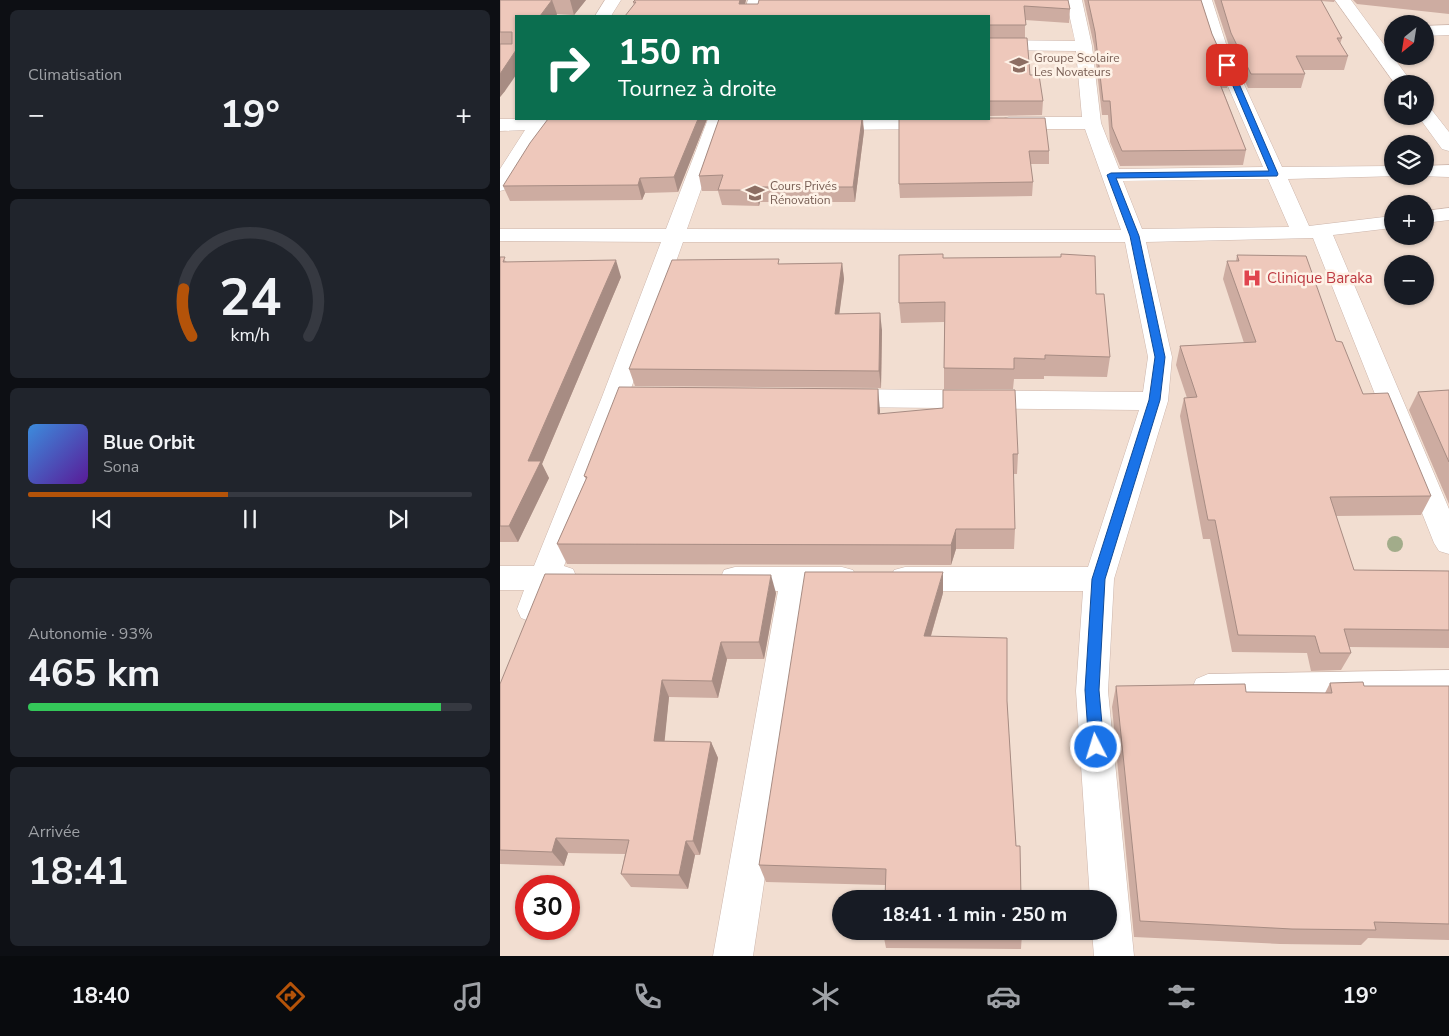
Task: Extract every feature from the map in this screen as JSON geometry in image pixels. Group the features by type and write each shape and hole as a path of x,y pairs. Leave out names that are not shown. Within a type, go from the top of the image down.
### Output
{"street":[{"path":"604,15 613,0"},
{"path":"751,15 756,0"},
{"path":"1074,0 1084,46 1092,123 1134,236 1160,357 1155,400 1098,579 1107,690 1114,956"},
{"path":"1204,0 1219,47 1274,174 1312,232 1449,543"},
{"path":"1343,0 1397,75"},
{"path":"1434,30 1449,30"},
{"path":"1364,31 1383,31"},
{"path":"990,45 1084,46"},
{"path":"500,124 539,122"},
{"path":"500,185 539,122"},
{"path":"524,630 614,397 672,235 722,122"},
{"path":"804,124 953,123"},
{"path":"993,123 1092,123"},
{"path":"1434,125 1449,145"},
{"path":"1434,172 1449,171"},
{"path":"1111,175 1384,172"},
{"path":"1434,216 1449,214"},
{"path":"500,236 1134,236 1312,232 1384,223"},
{"path":"614,397 644,397"},
{"path":"821,398 1155,400"},
{"path":"500,578 592,578"},
{"path":"708,579 1098,579"},
{"path":"733,956 795,580"},
{"path":"1181,689 1449,685"}],"shaded area":[{"path":"500,0 1449,0 1449,956 500,956"}],"building":[{"path":"500,0 552,0 541,15 515,15 515,52 500,74 500,44 512,44 512,32 500,32"},
{"path":"635,0 740,0 739,4 758,4 759,0 1068,0 1070,9 1024,6 1026,25 990,25 990,15 626,15 636,2 633,2"},
{"path":"1088,0 1201,0 1212,34 1230,74 1216,74 1246,150 1122,151 1112,127 1110,101 1103,101 1095,32"},
{"path":"1221,0 1321,0 1342,38 1337,38 1348,56 1296,56 1305,74 1251,74 1231,33"},
{"path":"990,38 1027,38 1030,75 1039,75 1043,101 990,101"},
{"path":"1045,118 1049,151 1029,151 1033,182 899,184 899,120"},
{"path":"547,120 698,120 674,177 640,178 638,185 503,186 530,143"},
{"path":"719,120 862,120 853,187 757,187 756,190 718,190 723,175 699,176"},
{"path":"943,254 943,258 1061,257 1061,254 1095,256 1096,294 1104,294 1110,357 1045,355 1045,359 1014,358 1014,369 944,368 945,302 899,303 899,255"},
{"path":"1237,255 1306,256 1336,341 1342,342 1363,394 1388,393 1431,496 1330,497 1354,570 1449,571 1449,630 1344,629 1351,653 1320,653 1315,636 1238,635 1215,520 1208,520 1184,398 1197,397 1180,346 1256,342 1227,261 1239,261"},
{"path":"500,257 505,257 503,262 616,260 528,461 541,461 509,526 500,526"},
{"path":"779,259 778,264 842,263 835,314 880,313 879,371 629,369 672,260"},
{"path":"619,387 878,389 878,414 943,408 943,390 1015,390 1018,454 1013,454 1015,529 956,529 951,545 557,544 587,477 584,476"},
{"path":"1449,390 1449,462 1418,392"},
{"path":"805,572 943,572 924,636 1007,638 1007,701 1016,846 1020,846 1021,890 885,890 886,869 759,865"},
{"path":"545,574 771,575 759,642 721,642 712,681 662,680 654,741 711,742 693,841 686,841 679,875 621,874 629,840 556,838 552,852 500,850 500,684"},
{"path":"1363,682 1364,686 1449,686 1449,924 1374,922 1376,930 1292,929 1140,921 1116,686 1245,684 1246,692 1332,693 1330,683"}],"place":[{"name":"Groupe Scolaire Les Novateurs","path":"1019,65"},
{"name":"Cours Privés Rénovation","path":"755,193"},
{"name":"Clinique Baraka","path":"1252,278"}],"route":[{"path":"1096,747 1092,690 1098,579 1155,400 1160,357 1134,236 1111,175 1274,174 1227,65"}]}
